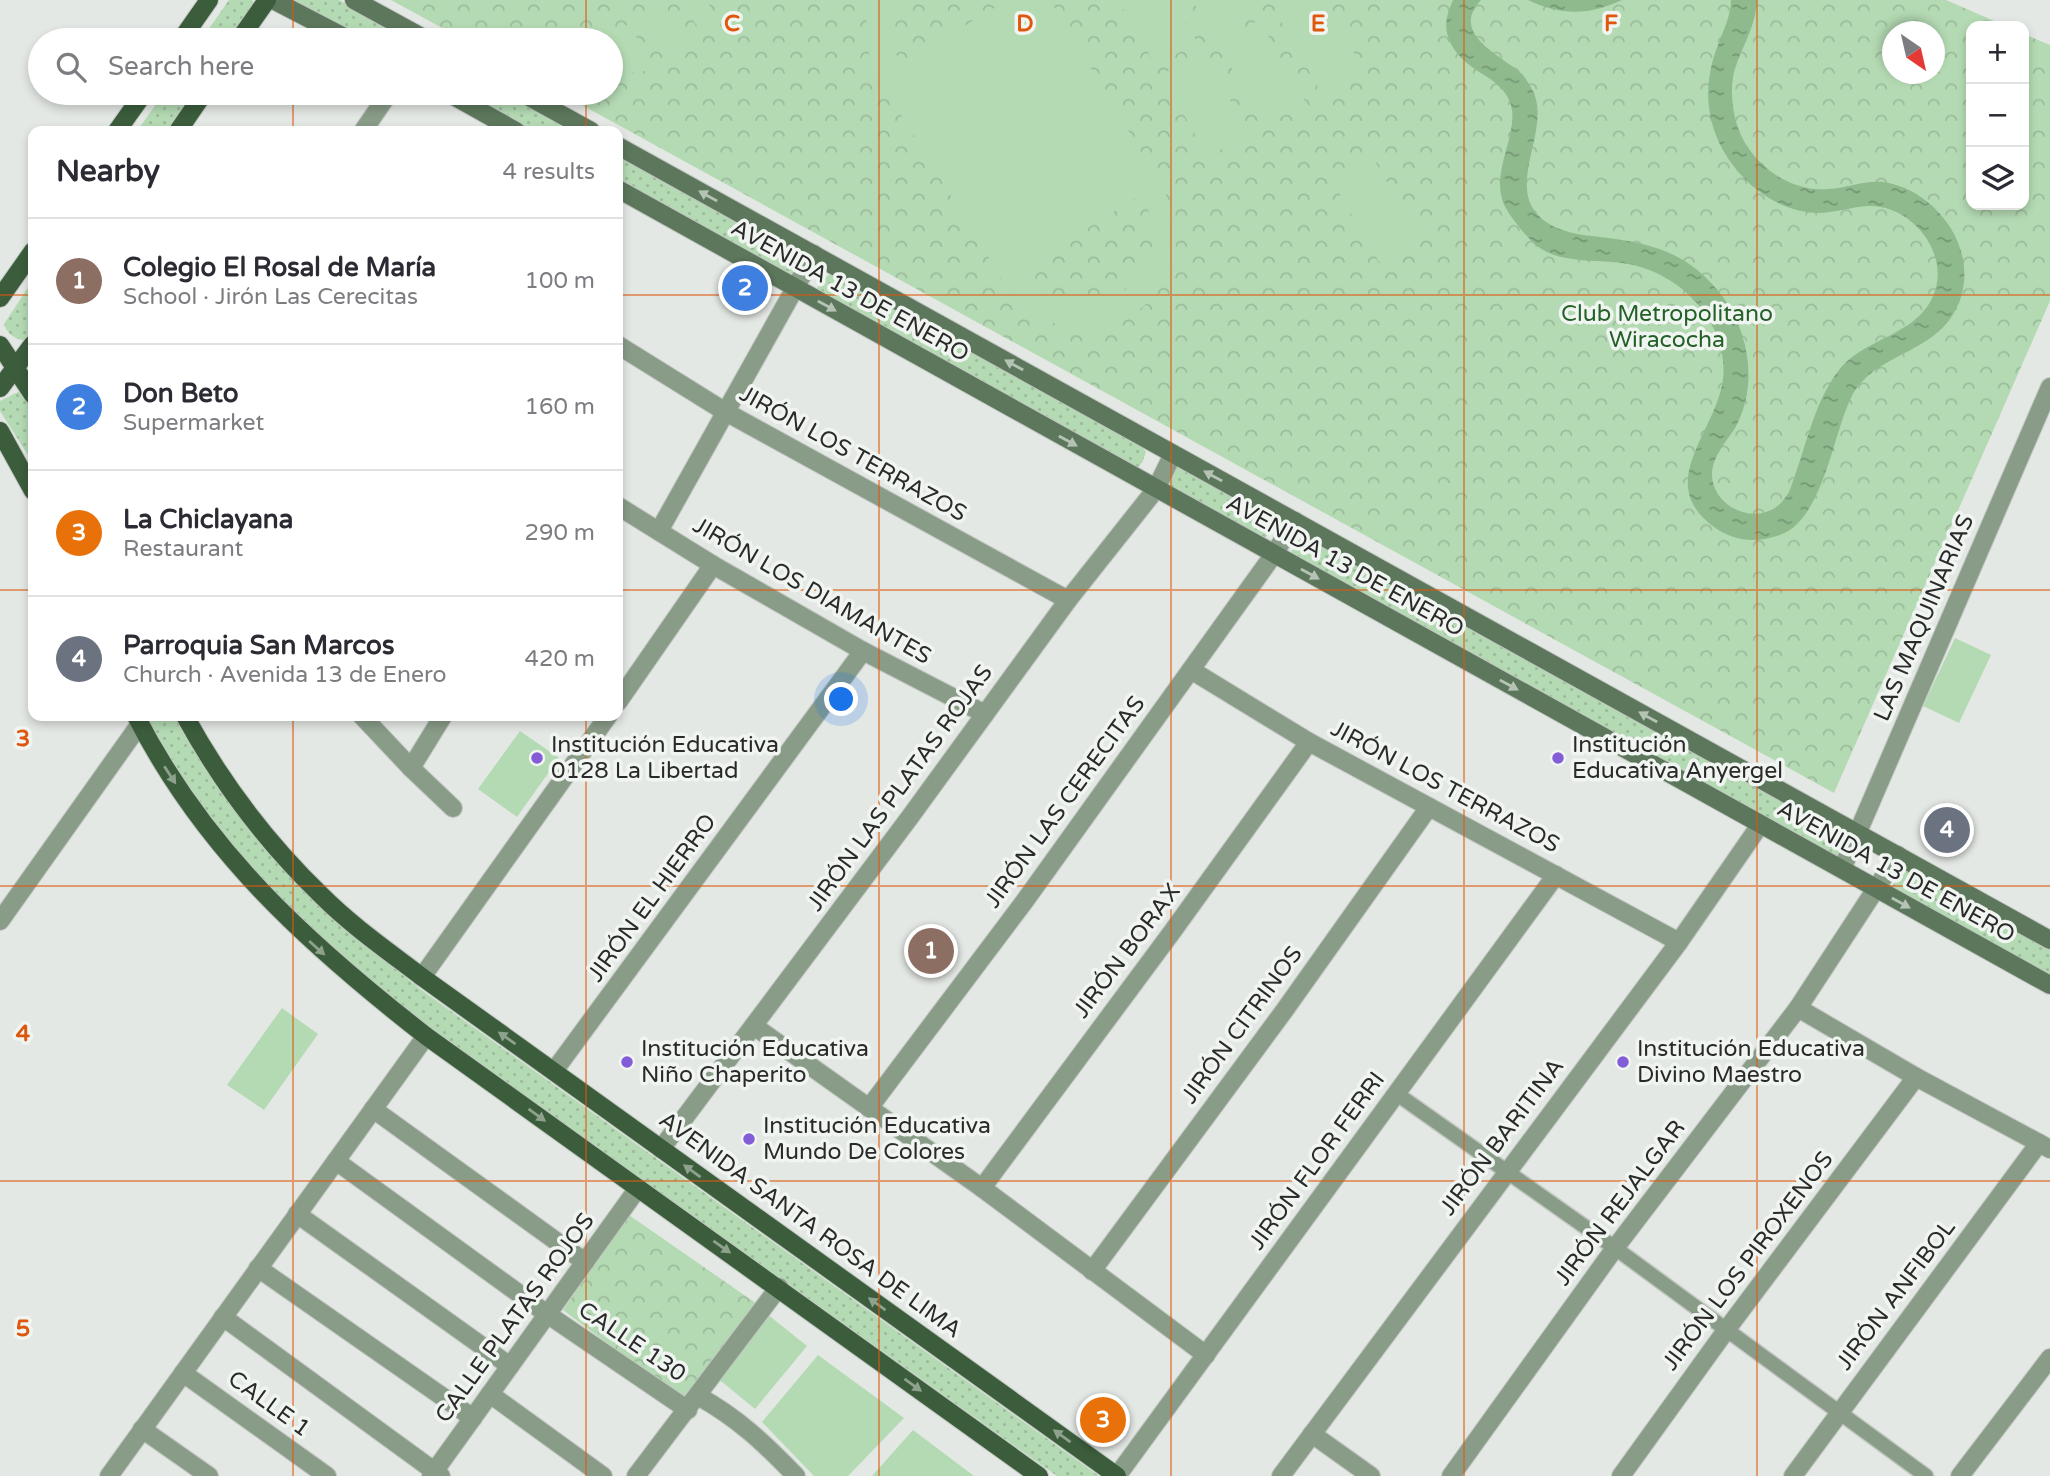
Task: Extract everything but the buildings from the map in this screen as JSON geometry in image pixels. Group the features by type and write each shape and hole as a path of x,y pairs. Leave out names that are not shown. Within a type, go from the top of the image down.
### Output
{"main road":[{"path":"189,28 209,0"},
{"path":"247,28 267,0"},
{"path":"273,0 327,28"},
{"path":"354,0 405,28"},
{"path":"121,126 135,105"},
{"path":"181,126 196,105"},
{"path":"469,105 507,126"},
{"path":"544,105 583,126"},
{"name":"AVENIDA 13 DE ENERO","path":"623,149 2050,940"},
{"name":"AVENIDA 13 DE ENERO","path":"623,192 2050,985"},
{"path":"0,298 28,258"},
{"path":"0,345 28,386"},
{"path":"0,388 28,351"},
{"path":"0,431 28,482"},
{"path":"139,721 180,790 247,877 333,962 426,1036 1039,1476"},
{"name":"AVENIDA SANTA ROSA DE LIMA","path":"188,721 224,780 263,832 295,869 357,927 422,978 1117,1476"}],"street":[{"path":"366,126 381,105"},
{"path":"659,531 814,254"},
{"name":"JIRÓN LOS TERRAZOS","path":"623,348 724,411 1068,600"},
{"name":"LAS MAQUINARIAS","path":"1842,869 2043,424 2050,387"},
{"name":"JIRÓN LAS PLATAS ROJAS","path":"661,1149 1068,600 1156,489 1173,454"},
{"name":"JIRÓN LOS DIAMANTES","path":"623,509 863,652 985,714"},
{"name":"JIRÓN LAS CERECITAS","path":"870,1108 1024,902 1275,554 1295,521"},
{"path":"623,695 713,565"},
{"name":"JIRÓN EL HIERRO","path":"554,1072 863,652"},
{"name":"JIRÓN LOS TERRAZOS","path":"1191,670 1309,741 1679,942"},
{"path":"0,921 137,721"},
{"path":"367,721 453,808"},
{"path":"411,768 440,721"},
{"path":"422,978 604,721"},
{"name":"JIRÓN BORAX","path":"982,1188 1172,932 1309,741"},
{"name":"JIRÓN CITRINOS","path":"1092,1271 1284,1011 1429,807"},
{"name":"JIRÓN BARITINA","path":"1281,1476 1679,942 1760,825"},
{"name":"JIRÓN REJALGAR","path":"1451,1476 1615,1248 1798,1008 1898,855"},
{"name":"JIRÓN FLOR FERRI","path":"1117,1476 1556,875"},
{"path":"1798,1008 1916,1077 2044,1146"},
{"path":"754,1026 982,1188 1206,1355"},
{"path":"109,1476 426,1036"},
{"name":"JIRÓN LOS PIROXENOS","path":"1621,1476 1727,1329 1916,1077"},
{"path":"1397,1094 1615,1248 1926,1476"},
{"path":"373,1109 585,1262"},
{"name":"JIRÓN ANFIBOL","path":"1793,1476 1839,1412 2044,1146"},
{"name":"CALLE 130","path":"336,1161 548,1314 693,1403 721,1409 754,1433 796,1476"},
{"name":"CALLE PLATAS ROJOS","path":"435,1474 638,1188"},
{"path":"298,1214 510,1366"},
{"path":"258,1268 473,1418"},
{"path":"636,1476 779,1287"},
{"path":"223,1317 435,1474"},
{"path":"1960,1476 2050,1358"},
{"name":"CALLE 1","path":"183,1373 327,1476"},
{"path":"490,1394 603,1476"},
{"path":"142,1429 209,1476"},
{"path":"1312,1434 1371,1476"}],"green space":[{"path":"229,0 252,0 255,5 241,28 209,28"},
{"path":"293,0 339,0 390,28 345,28"},
{"name":"Club Metropolitano Wiracocha","path":"391,0 1946,0 1994,21 1966,21 1966,210 2029,210 2029,36 2050,45 2050,301 1834,793 582,105 623,105 623,28 442,28"},
{"path":"680,0 706,0 719,20 701,32"},
{"path":"868,0 892,0 889,33 902,64 1007,0 1050,0 1165,192 1171,208 1176,233 1175,250 1165,281 1152,298 1135,313 1096,327 1074,328 1053,323 1025,306 1006,286 873,69 865,37","holes":["1139,196 1151,217 1154,239 1149,261 1136,280 1119,294 1098,302 1074,303 1049,294 1034,282 1023,268"]},
{"path":"1118,0 1173,0 1197,42 1156,66"},
{"path":"1192,0 1247,0 1254,12 1213,36"},
{"path":"1296,0 1323,0 1364,70 1322,94 1276,12"},
{"path":"661,2 687,42 669,54 642,14"},
{"path":"1259,20 1306,103 1265,126 1218,44"},
{"path":"628,24 654,64 636,76 623,57 622,28"},
{"path":"1202,51 1249,133 1208,157 1161,75"},
{"path":"155,105 189,105 175,126 141,126"},
{"path":"482,105 528,105 567,126 519,126"},
{"path":"623,158 797,254 804,260 789,280 623,185"},
{"path":"1373,158 1420,238 1379,262 1333,182"},
{"path":"832,274 1142,446 1146,452 1142,463 1135,470 820,295 817,288 825,277"},
{"path":"28,288 28,335 23,340 11,335 4,324"},
{"path":"20,391 28,402 28,455 0,411 0,401"},
{"path":"1178,463 1277,518 1265,539 1166,486"},
{"path":"1306,536 1850,836 1842,855 1836,858 1289,556 1299,540"},
{"path":"1955,638 1991,655 1959,723 1923,706"},
{"path":"149,721 179,721 202,759 357,937 420,989 1099,1476 1057,1476 452,1044 340,954 262,880 200,804"},
{"path":"520,731 559,758 517,817 478,789"},
{"path":"1902,866 2050,948 2050,978 1891,889"},
{"path":"282,1008 318,1034 264,1110 227,1085"},
{"path":"629,1215 757,1304 684,1401 563,1310"},
{"path":"767,1314 807,1346 755,1409 716,1377"},
{"path":"818,1355 904,1418 848,1476 814,1476 762,1422"},
{"path":"913,1430 974,1476 872,1476"}],"water":[{"path":"1453,0 1481,0 1473,12 1471,24 1475,34 1483,44 1523,75 1534,93 1538,110 1527,184 1529,201 1539,216 1557,228 1570,232 1643,244 1672,254 1699,271 1723,297 1732,312 1745,344 1748,361 1747,395 1735,428 1717,456 1712,475 1719,495 1735,509 1755,514 1775,508 1781,503 1789,492 1822,397 1839,370 1863,350 1917,318 1928,306 1938,277 1933,250 1926,238 1917,227 1894,211 1873,206 1826,213 1800,211 1766,196 1738,171 1718,140 1709,104 1712,64 1728,18 1731,0 1757,0 1752,26 1734,73 1732,97 1738,128 1752,153 1762,164 1786,181 1814,189 1876,182 1902,187 1934,208 1947,223 1963,258 1961,297 1952,317 1924,343 1874,371 1861,383 1850,400 1816,496 1794,526 1780,535 1754,540 1730,536 1714,527 1697,510 1689,493 1688,475 1693,456 1718,398 1724,369 1715,332 1700,307 1672,281 1649,270 1625,263 1573,259 1545,251 1530,239 1507,210 1501,196 1500,181 1510,136 1512,109 1501,89 1464,61 1451,44 1446,22"},
{"path":"1528,0 1622,0 1598,9 1575,12 1552,9"}],"place":[{"name":"Don Beto","path":"745,288"},
{"name":"Institución Educativa 0128 La Libertad","path":"537,758"},
{"name":"Institución Educativa Anyergel","path":"1558,758"},
{"name":"Parroquia San Marcos","path":"1947,830"},
{"name":"Colegio El Rosal de María","path":"931,951"},
{"name":"Institución Educativa Niño Chaperito","path":"627,1062"},
{"name":"Institución Educativa Divino Maestro","path":"1623,1062"},
{"name":"Institución Educativa Mundo De Colores","path":"749,1139"},
{"name":"La Chiclayana","path":"1103,1420"}]}
